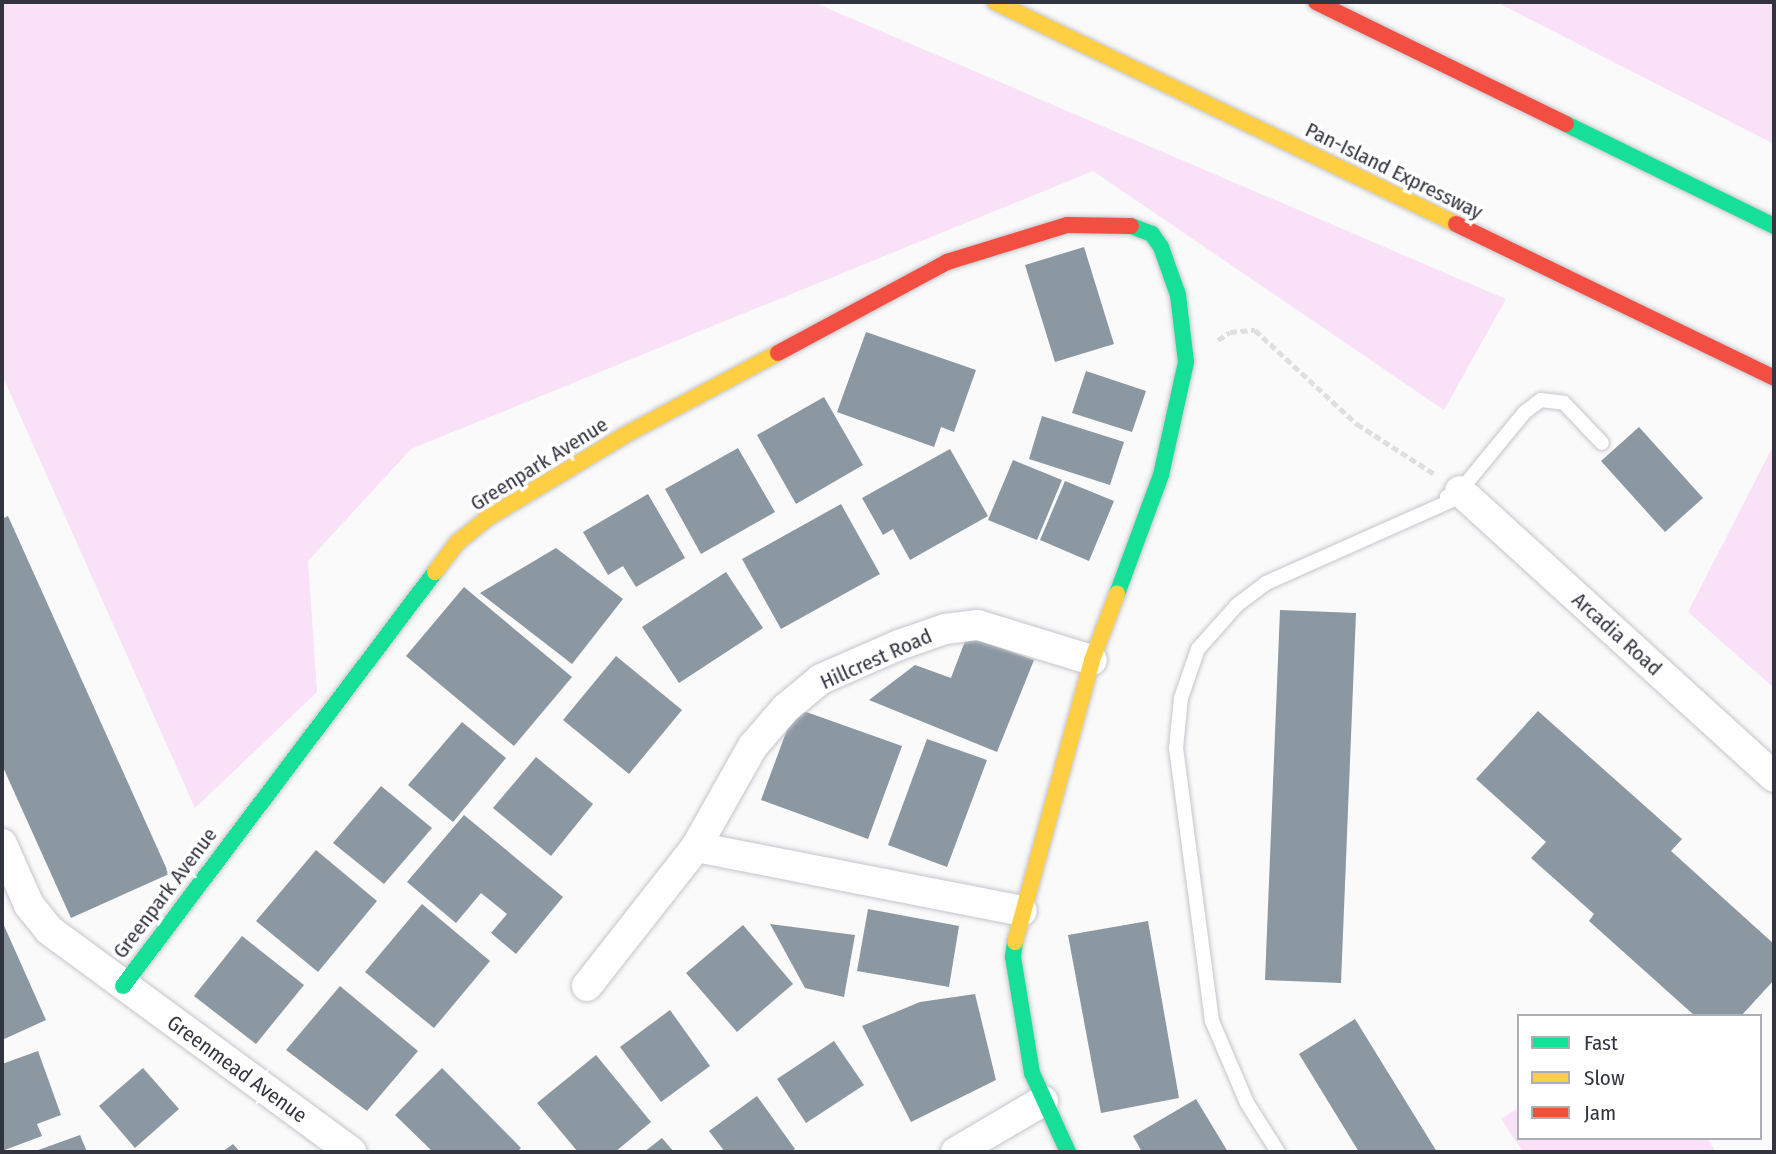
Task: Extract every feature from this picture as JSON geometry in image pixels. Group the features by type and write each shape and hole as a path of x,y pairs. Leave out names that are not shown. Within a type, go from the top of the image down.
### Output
{"main road":[{"name":"Pan-Island Expressway","path":"995,2 1774,378"},
{"path":"1316,2 1774,226"},
{"name":"Greenpark Avenue","path":"122,986 458,542 486,519 625,435 947,262 1067,225 1127,224 1152,234 1161,247 1178,295 1186,362"},
{"path":"1068,1152 1032,1073 1013,957 1022,911 1092,660 1161,475 1186,362"}],"street":[{"name":"Arcadia Road","path":"1460,491 1774,778"},
{"name":"Hillcrest Road","path":"587,986 696,847 753,746 786,708 821,679 899,645 945,629 978,625 1092,660"},
{"name":"Greenmead Avenue","path":"2,845 29,905 49,929 122,986 351,1152"},
{"path":"696,847 1022,911"},
{"path":"956,1152 1043,1101"}],"lane":[{"path":"1278,1152 1247,1103 1212,1021 1176,748 1181,698 1198,649 1237,605 1266,583 1452,500 1447,497 1460,491 1525,412 1541,400 1564,403 1602,443"}],"path":[{"path":"1186,362 1230,332 1255,330 1357,424 1460,491"}],"shaded area":[{"path":"2,2 813,2 1506,299 1444,410 1093,171 411,449 308,561 317,692 195,808 2,375"},
{"path":"1496,2 1774,2 1774,144"},
{"path":"1771,450 1774,451 1774,688 1688,612"},
{"path":"1517,1108 1517,1140 1708,1140 1716,1152 1523,1152 1501,1119"}],"building":[{"path":"1084,247 1114,344 1055,362 1025,265"},
{"path":"866,332 976,370 954,432 941,427 934,447 837,412"},
{"path":"1086,371 1146,391 1132,432 1072,413"},
{"path":"824,397 863,465 796,504 757,435"},
{"path":"1042,416 1124,442 1110,485 1029,459"},
{"path":"1639,427 1703,498 1665,532 1601,461"},
{"path":"738,448 775,512 701,554 665,489"},
{"path":"950,449 988,516 910,560 893,529 883,535 862,498"},
{"path":"1013,460 1062,480 1037,540 988,520"},
{"path":"1065,481 1114,501 1089,561 1040,540"},
{"path":"648,494 685,558 636,587 623,566 608,575 583,532"},
{"path":"841,504 880,574 781,629 742,559"},
{"path":"8,516 169,874 71,918 2,765 2,519"},
{"path":"556,548 623,599 572,664 480,593"},
{"path":"726,572 763,628 679,683 642,627"},
{"path":"464,587 572,677 514,746 406,656"},
{"path":"1280,610 1356,613 1341,983 1265,980"},
{"path":"967,636 1034,660 997,752 869,700 915,665 951,678"},
{"path":"616,656 682,710 629,774 563,720"},
{"path":"795,708 902,746 868,839 761,800"},
{"path":"1538,711 1682,839 1671,851 1774,944 1774,980 1743,1014 1693,1014 1589,921 1594,914 1531,858 1546,842 1476,779"},
{"path":"462,722 506,758 453,822 408,785"},
{"path":"927,739 987,760 947,867 888,845"},
{"path":"536,757 593,804 551,856 493,808"},
{"path":"381,786 432,828 384,884 333,843"},
{"path":"464,815 563,897 516,954 491,933 507,914 481,893 456,923 407,882"},
{"path":"316,850 377,901 318,972 256,921"},
{"path":"422,904 490,961 434,1028 365,972"},
{"path":"868,909 959,926 949,987 857,971"},
{"path":"2,921 46,1020 2,1040"},
{"path":"1148,921 1179,1098 1101,1113 1068,935"},
{"path":"770,924 855,935 844,997 805,988"},
{"path":"743,925 793,984 737,1032 686,973"},
{"path":"242,936 304,985 256,1044 194,996"},
{"path":"340,986 418,1051 367,1111 286,1050"},
{"path":"975,994 996,1080 911,1122 862,1026 920,1002"},
{"path":"670,1010 710,1066 661,1102 620,1047"},
{"path":"1355,1019 1437,1152 1359,1152 1299,1054"},
{"path":"834,1041 864,1085 806,1123 777,1079"},
{"path":"38,1051 61,1115 37,1124 42,1136 2,1151 2,1064"},
{"path":"596,1055 651,1122 615,1152 578,1152 537,1103"},
{"path":"143,1068 179,1109 135,1148 99,1106"},
{"path":"442,1068 521,1148 517,1152 433,1152 395,1115"},
{"path":"757,1096 795,1149 790,1152 725,1152 709,1131"},
{"path":"1196,1099 1228,1152 1142,1152 1133,1136"},
{"path":"80,1135 87,1152 33,1152"},
{"path":"662,1138 674,1152 644,1152"},
{"path":"233,1144 240,1152 222,1152"}],"traffic: fast":[{"path":"1566,124 1774,226"},
{"path":"1117,594 1161,475 1186,362 1178,295 1161,247 1152,234 1131,226"},
{"path":"123,986 435,572"},
{"path":"1015,942 1013,957 1032,1073 1068,1152"}],"traffic: slow":[{"path":"995,2 1456,224"},
{"path":"435,572 458,542 486,519 625,435 778,353"},
{"path":"1015,942 1092,660 1117,594"}],"traffic: jam":[{"path":"1316,2 1566,124"},
{"path":"1456,224 1774,378"},
{"path":"778,353 947,262 1067,225 1131,226"}]}
